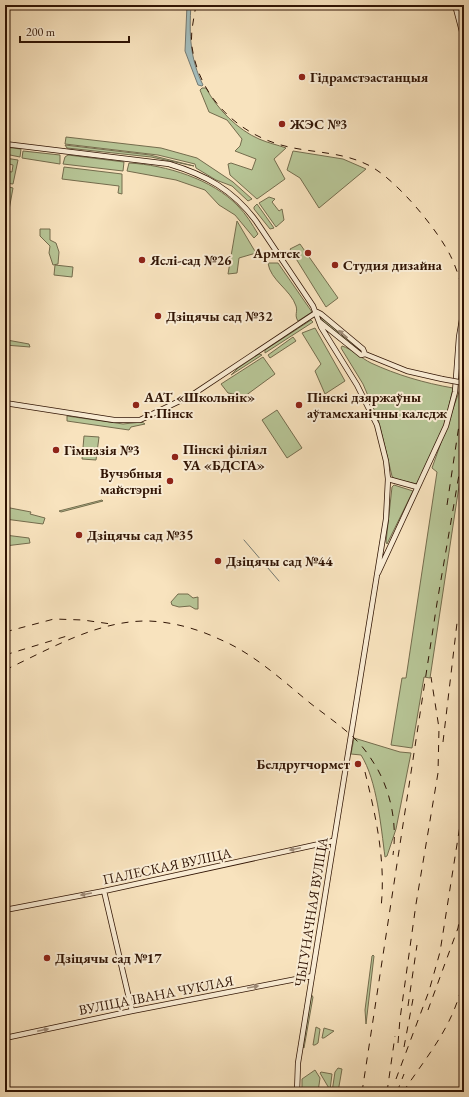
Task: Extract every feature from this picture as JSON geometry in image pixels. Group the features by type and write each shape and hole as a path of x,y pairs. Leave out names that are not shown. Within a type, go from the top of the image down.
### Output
{"street":[{"path":"455,5 464,39"},
{"path":"5,144 152,161 195,172 233,195 246,208 317,312 363,349 365,354"},
{"path":"376,576 442,435 452,406 455,392 459,337 464,308"},
{"path":"317,312 318,321 369,406 377,425 385,455 388,479 388,498 382,545 376,576"},
{"path":"5,403 114,420 140,420 192,395 317,312"},
{"path":"318,321 340,340 361,355 365,354 407,371 464,383"},
{"path":"335,348 333,342 335,339 340,340"},
{"path":"388,479 417,487"},
{"path":"382,545 390,547"},
{"name":"ЧЫГУНАЧНАЯ ВУЛІЦА","path":"297,1092 298,1063 376,576"},
{"name":"ПАЛЕСКАЯ ВУЛІЦА","path":"5,910 104,891 333,841"},
{"path":"104,891 132,1011"},
{"name":"ВУЛІЦА ІВАНА ЧУКЛАЯ","path":"5,1038 132,1011 312,976"}],"green space":[{"path":"202,88 206,88 222,111 243,130 266,142 286,148 274,159 285,179 257,199 230,175 228,164 231,163 252,170 256,159 235,151 240,146 242,139 227,120 209,112 200,90"},
{"path":"66,137 161,148 197,158 233,182 252,199 248,201 232,186 216,180 196,168 195,164 158,155 65,144"},
{"path":"65,145 150,155 194,166 151,157 67,148"},
{"path":"5,147 21,149 20,157 5,154"},
{"path":"23,151 60,155 60,164 22,158"},
{"path":"293,151 343,159 366,169 319,208 300,178 287,170"},
{"path":"68,155 124,162 123,171 63,164 65,157"},
{"path":"5,158 18,160 13,184 5,183 5,171 12,172 13,165 5,163"},
{"path":"129,163 143,164 173,170 202,181 215,188 227,196 241,209 258,234 254,238 235,215 219,205 205,190 176,180 127,171"},
{"path":"64,167 122,174 122,194 118,193 119,186 62,179"},
{"path":"5,186 13,188 7,221 5,221"},
{"path":"269,197 275,199 272,202 279,211 282,209 284,220 276,227 259,203"},
{"path":"257,204 274,228 270,229 254,209"},
{"path":"237,221 256,253 239,258 237,273 228,274"},
{"path":"40,229 50,229 50,240 56,243 59,252 58,264 53,265 49,253 50,246 40,236"},
{"path":"300,244 338,298 326,307 290,249"},
{"path":"268,263 278,263 312,312 298,321 296,317 296,306 293,300 276,280"},
{"path":"55,265 73,267 72,277 54,275"},
{"path":"464,312 464,375 460,375 459,357"},
{"path":"320,316 363,349 363,353 326,324"},
{"path":"311,320 313,322 265,353 265,350"},
{"path":"315,328 345,381 325,394 315,371 321,364 302,333"},
{"path":"8,331 7,340 29,344 30,347 5,345 5,334"},
{"path":"293,337 296,341 270,358 268,355"},
{"path":"342,346 371,363 401,375 432,384 453,388 445,425 417,484 394,479 392,476 378,419 363,384 341,348"},
{"path":"259,354 262,355 231,375 238,368"},
{"path":"263,357 275,374 245,396 228,393 221,384"},
{"path":"460,389 464,390 464,453 430,678 424,677 412,748 391,745 402,678 406,678 437,472 432,468"},
{"path":"277,410 302,448 287,458 262,420"},
{"path":"67,416 123,424 142,422 145,424 131,427 129,430 67,421"},
{"path":"84,436 99,437 96,460 82,459"},
{"path":"394,485 413,491 387,544 392,487"},
{"path":"103,501 61,512 59,511"},
{"path":"5,507 31,512 30,514 45,518 43,524 5,519"},
{"path":"5,535 29,538 30,543 5,546"},
{"path":"178,594 188,594 193,598 198,597 198,609 190,606 179,607 172,605 171,602"},
{"path":"354,738 400,752 411,753 396,829 387,856 385,857 375,790 361,755 351,754"},
{"path":"373,955 374,956 366,1024 365,1010"},
{"path":"311,994 313,997 304,1048 303,1047"},
{"path":"316,1027 320,1029 318,1043 313,1045"},
{"path":"324,1028 334,1031 322,1038"},
{"path":"338,1068 342,1069 338,1092 332,1092 335,1072"},
{"path":"315,1070 320,1078 318,1092 304,1092 302,1087 302,1079"},
{"path":"320,1073 332,1074 330,1090"}],"water":[{"path":"187,5 191,5 191,46 195,66 203,85 202,86 198,85 185,51"}],"waterway":[{"path":"244,540 279,581"}],"railway":[{"path":"196,5 192,26 192,47 196,64 202,81 211,96 222,109 234,121 264,139 292,148 335,154 356,160 377,170 390,180 427,220 446,248 458,274 464,300"},
{"path":"447,505 464,392"},
{"path":"362,1092 437,603 461,463 464,431"},
{"path":"5,632 54,619 83,620 111,624"},
{"path":"5,670 75,637 111,625 130,622 149,621 176,624 203,632 232,645 255,659 278,676 348,733 357,741 370,757 383,780 390,801 394,822 393,855"},
{"path":"443,742 457,623"},
{"path":"5,655 67,636"},
{"path":"398,1043 416,904 438,773 439,728 431,677"},
{"path":"365,772 379,839 382,873 381,908"},
{"path":"396,1079 429,991 440,952 464,800"},
{"path":"428,1010 458,928 464,894"},
{"path":"408,1006 417,945"},
{"path":"403,1092 441,1036 455,1007 464,974"},
{"path":"404,1047 413,999"},
{"path":"387,1092 395,1036"},
{"path":"397,1092 404,1074"}],"place":[{"name":"Гідраметэастанцыя","path":"302,77"},
{"name":"ЖЭС №3","path":"282,124"},
{"name":"Армтек","path":"308,253"},
{"name":"Яслі-сад №26","path":"142,260"},
{"name":"Студия дизайна","path":"335,265"},
{"name":"Дзіцячы сад №32","path":"158,316"},
{"name":"ААТ «Школьнік» г. Пінск","path":"136,405"},
{"name":"Пінскі дзяржаўны аўтамеханічны каледж","path":"299,405"},
{"name":"Гімназія №3","path":"56,450"},
{"name":"Пінскі філіял УА «БДСГА»","path":"175,457"},
{"name":"Вучэбныя майстэрні","path":"170,481"},
{"name":"Дзіцячы сад №35","path":"79,535"},
{"name":"Дзіцячы сад №44","path":"218,561"},
{"name":"Белдругчормет","path":"358,764"},
{"name":"Дзіцячы сад №17","path":"47,958"}]}
